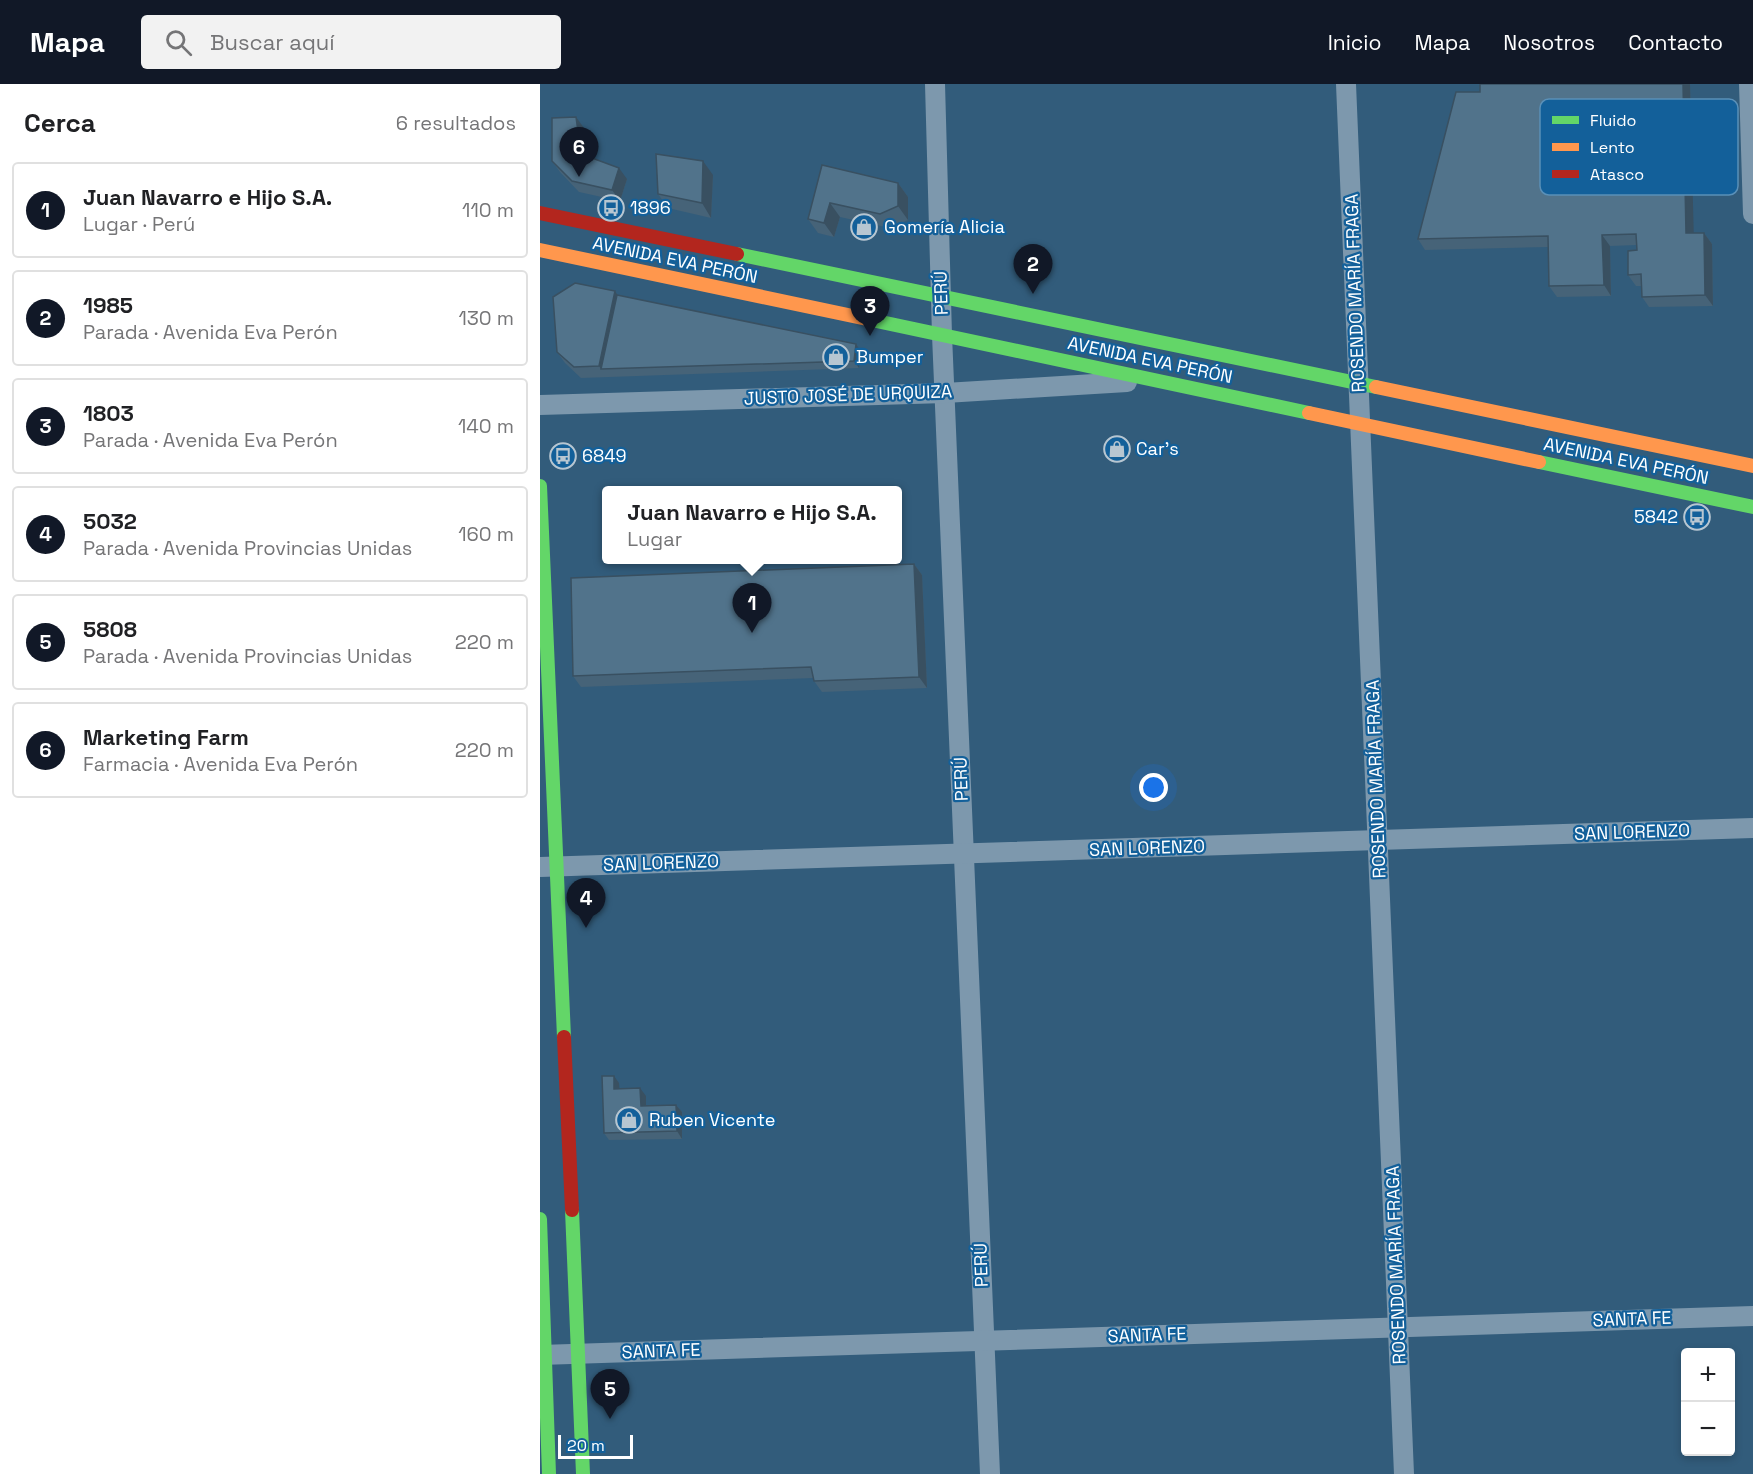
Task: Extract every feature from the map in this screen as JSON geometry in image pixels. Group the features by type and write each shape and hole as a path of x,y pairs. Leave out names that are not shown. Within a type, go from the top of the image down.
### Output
{"main road":[{"name":"AVENIDA EVA PERÓN","path":"540,213 1753,466"},
{"name":"AVENIDA EVA PERÓN","path":"540,249 1753,507"},
{"path":"540,486 548,867 578,1354 583,1474"},
{"path":"540,1219 542,1355 549,1474"}],"street":[{"name":"PERÚ","path":"935,84 942,334 990,1474"},
{"name":"ROSENDO MARÍA FRAGA","path":"1346,84 1404,1474"},
{"path":"1749,84 1753,214"},
{"name":"JUSTO JOSÉ DE URQUIZA","path":"540,405 945,393 1156,380"},
{"name":"SAN LORENZO","path":"548,867 1753,828"},
{"name":"SANTA FE","path":"542,1355 1753,1316"}],"building":[{"path":"1480,84 1683,84 1683,99 1540,99 1540,195 1685,195 1686,233 1704,233 1705,295 1642,297 1641,274 1628,275 1628,251 1637,250 1636,234 1602,235 1604,285 1549,286 1548,236 1418,239 1456,92 1480,92"},
{"path":"576,117 581,154 619,168 612,190 572,181 552,161 552,118"},
{"path":"656,154 703,161 702,203 658,194"},
{"path":"822,165 898,183 898,206 880,214 830,203 824,223 808,219"},
{"path":"575,283 615,291 599,366 574,367 557,352 553,297"},
{"path":"617,295 856,344 854,361 601,369"},
{"path":"914,564 919,677 814,681 811,667 573,676 571,578"},
{"path":"602,1076 614,1076 614,1089 640,1088 641,1106 676,1105 677,1131 604,1133"}],"traffic: fast":[{"path":"737,254 1376,387"},
{"path":"867,319 1309,413"},
{"path":"1539,462 1753,507"},
{"path":"540,486 564,1037"},
{"path":"572,1210 583,1474"},
{"path":"540,1219 549,1474"}],"traffic: slow":[{"path":"540,250 867,319"},
{"path":"1376,387 1753,466"},
{"path":"1309,413 1539,462"}],"traffic: jam":[{"path":"540,213 737,254"},
{"path":"564,1037 572,1210"}],"place":[{"name":"Marketing Farm","path":"579,177"},
{"name":"1896","path":"611,208"},
{"name":"Gomería Alicia","path":"864,227"},
{"name":"1985","path":"1033,294"},
{"name":"1803","path":"870,336"},
{"name":"Bumper","path":"836,357"},
{"name":"Car's","path":"1117,449"},
{"name":"6849","path":"563,456"},
{"name":"5842","path":"1697,517"},
{"name":"Juan Navarro e Hijo S.A.","path":"752,633"},
{"name":"5032","path":"586,928"},
{"name":"Ruben Vicente","path":"629,1120"},
{"name":"5808","path":"610,1419"}]}
